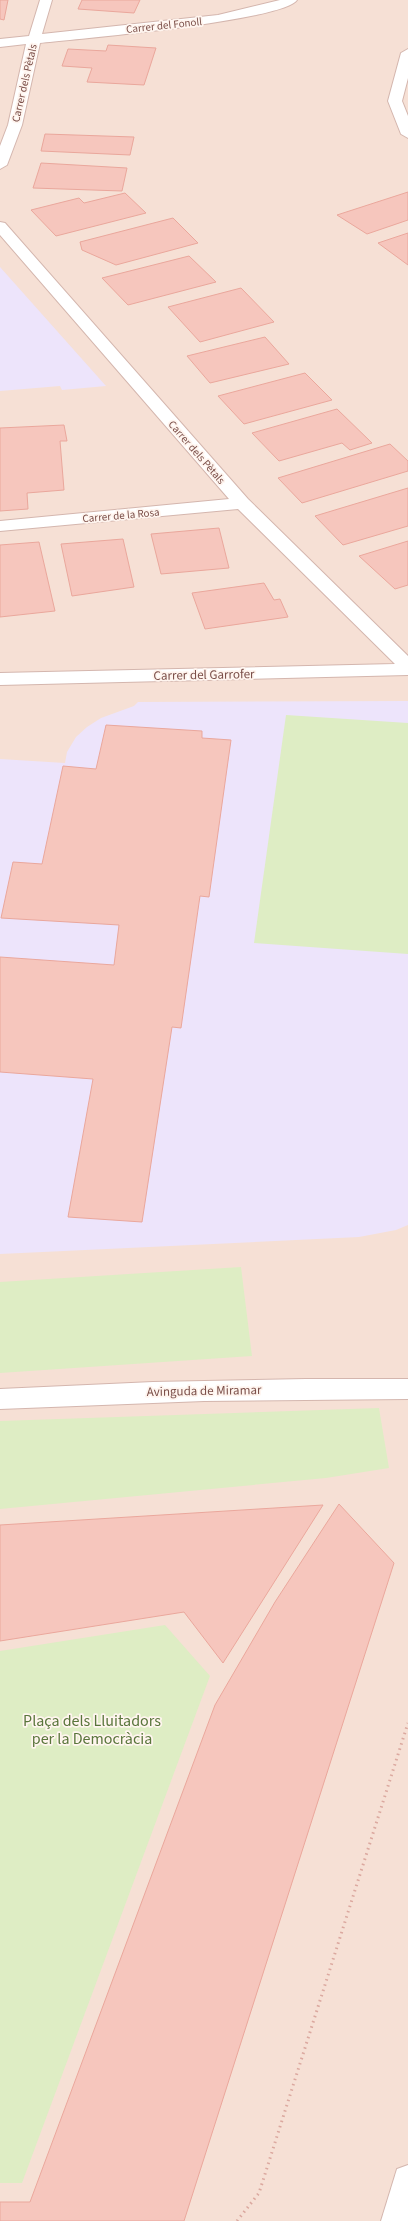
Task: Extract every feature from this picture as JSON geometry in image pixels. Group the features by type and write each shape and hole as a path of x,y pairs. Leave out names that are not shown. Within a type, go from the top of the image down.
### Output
{"street":[{"name":"Carrer dels Pètals","path":"0,164 15,125 34,40 46,0"},
{"name":"Carrer del Fonoll","path":"34,40 218,19 274,7 292,0"},
{"path":"0,43 34,40"},
{"path":"408,53 395,101 408,134"},
{"name":"Carrer dels Pètals","path":"0,226 242,504 408,666"},
{"name":"Carrer de la Rosa","path":"0,526 242,504"},
{"name":"Carrer del Garrofer","path":"0,679 408,669"},
{"name":"Avinguda de Miramar","path":"0,1399 118,1392 277,1388 408,1389"},
{"path":"397,2221 408,2180"}],"path":[{"path":"237,2221 259,2193 408,1723"}],"shaded area":[{"path":"0,0 408,0 408,2221 0,2221"},
{"path":"0,267 106,386 62,390 60,386 0,391"},
{"path":"408,701 408,1225 396,1230 359,1237 0,1254 0,759 65,763 67,752 76,737 87,727 101,718 134,706 138,702"}],"green space":[{"path":"286,715 408,723 408,954 254,943"},
{"path":"241,1267 252,1356 0,1373 0,1282"},
{"path":"379,1408 389,1468 326,1478 0,1509 0,1421"},
{"name":"Plaça dels Lluitadors per la Democràcia","path":"165,1625 210,1676 22,2183 0,2183 0,1651"}],"building":[{"path":"0,0 8,0 4,20 0,19"},
{"path":"82,0 140,0 134,13 78,9"},
{"path":"108,45 156,48 144,85 87,82 92,68 62,66 68,49 106,51"},
{"path":"45,134 134,137 130,155 41,151"},
{"path":"41,163 127,168 122,191 33,188"},
{"path":"408,192 408,220 367,234 337,215"},
{"path":"125,193 146,213 56,236 31,210 79,198 84,203"},
{"path":"173,218 198,243 116,265 82,250 80,242"},
{"path":"408,233 408,265 378,243"},
{"path":"189,256 216,282 128,305 102,278"},
{"path":"241,288 274,322 200,342 168,307"},
{"path":"265,337 289,364 210,383 187,356"},
{"path":"305,373 332,400 244,424 218,396"},
{"path":"337,409 372,443 350,450 342,443 279,461 252,433"},
{"path":"64,425 67,441 60,441 64,490 27,493 28,509 0,511 0,428"},
{"path":"390,444 408,461 408,471 302,503 278,478"},
{"path":"408,488 408,526 343,545 315,516"},
{"path":"219,528 229,568 161,574 151,534"},
{"path":"123,539 134,587 72,596 61,544"},
{"path":"408,541 408,585 395,589 359,556"},
{"path":"39,542 55,611 0,617 0,545"},
{"path":"264,583 274,600 280,599 288,617 205,629 192,593"},
{"path":"106,725 202,731 202,738 231,740 209,897 200,896 181,1028 172,1027 142,1222 68,1217 93,1079 0,1072 0,957 114,965 119,925 1,918 13,862 42,864 63,766 96,769"},
{"path":"339,1504 394,1563 184,2221 0,2221 0,2202 30,2202 215,1705 275,1602"},
{"path":"323,1505 223,1663 184,1612 0,1641 0,1525"}]}
